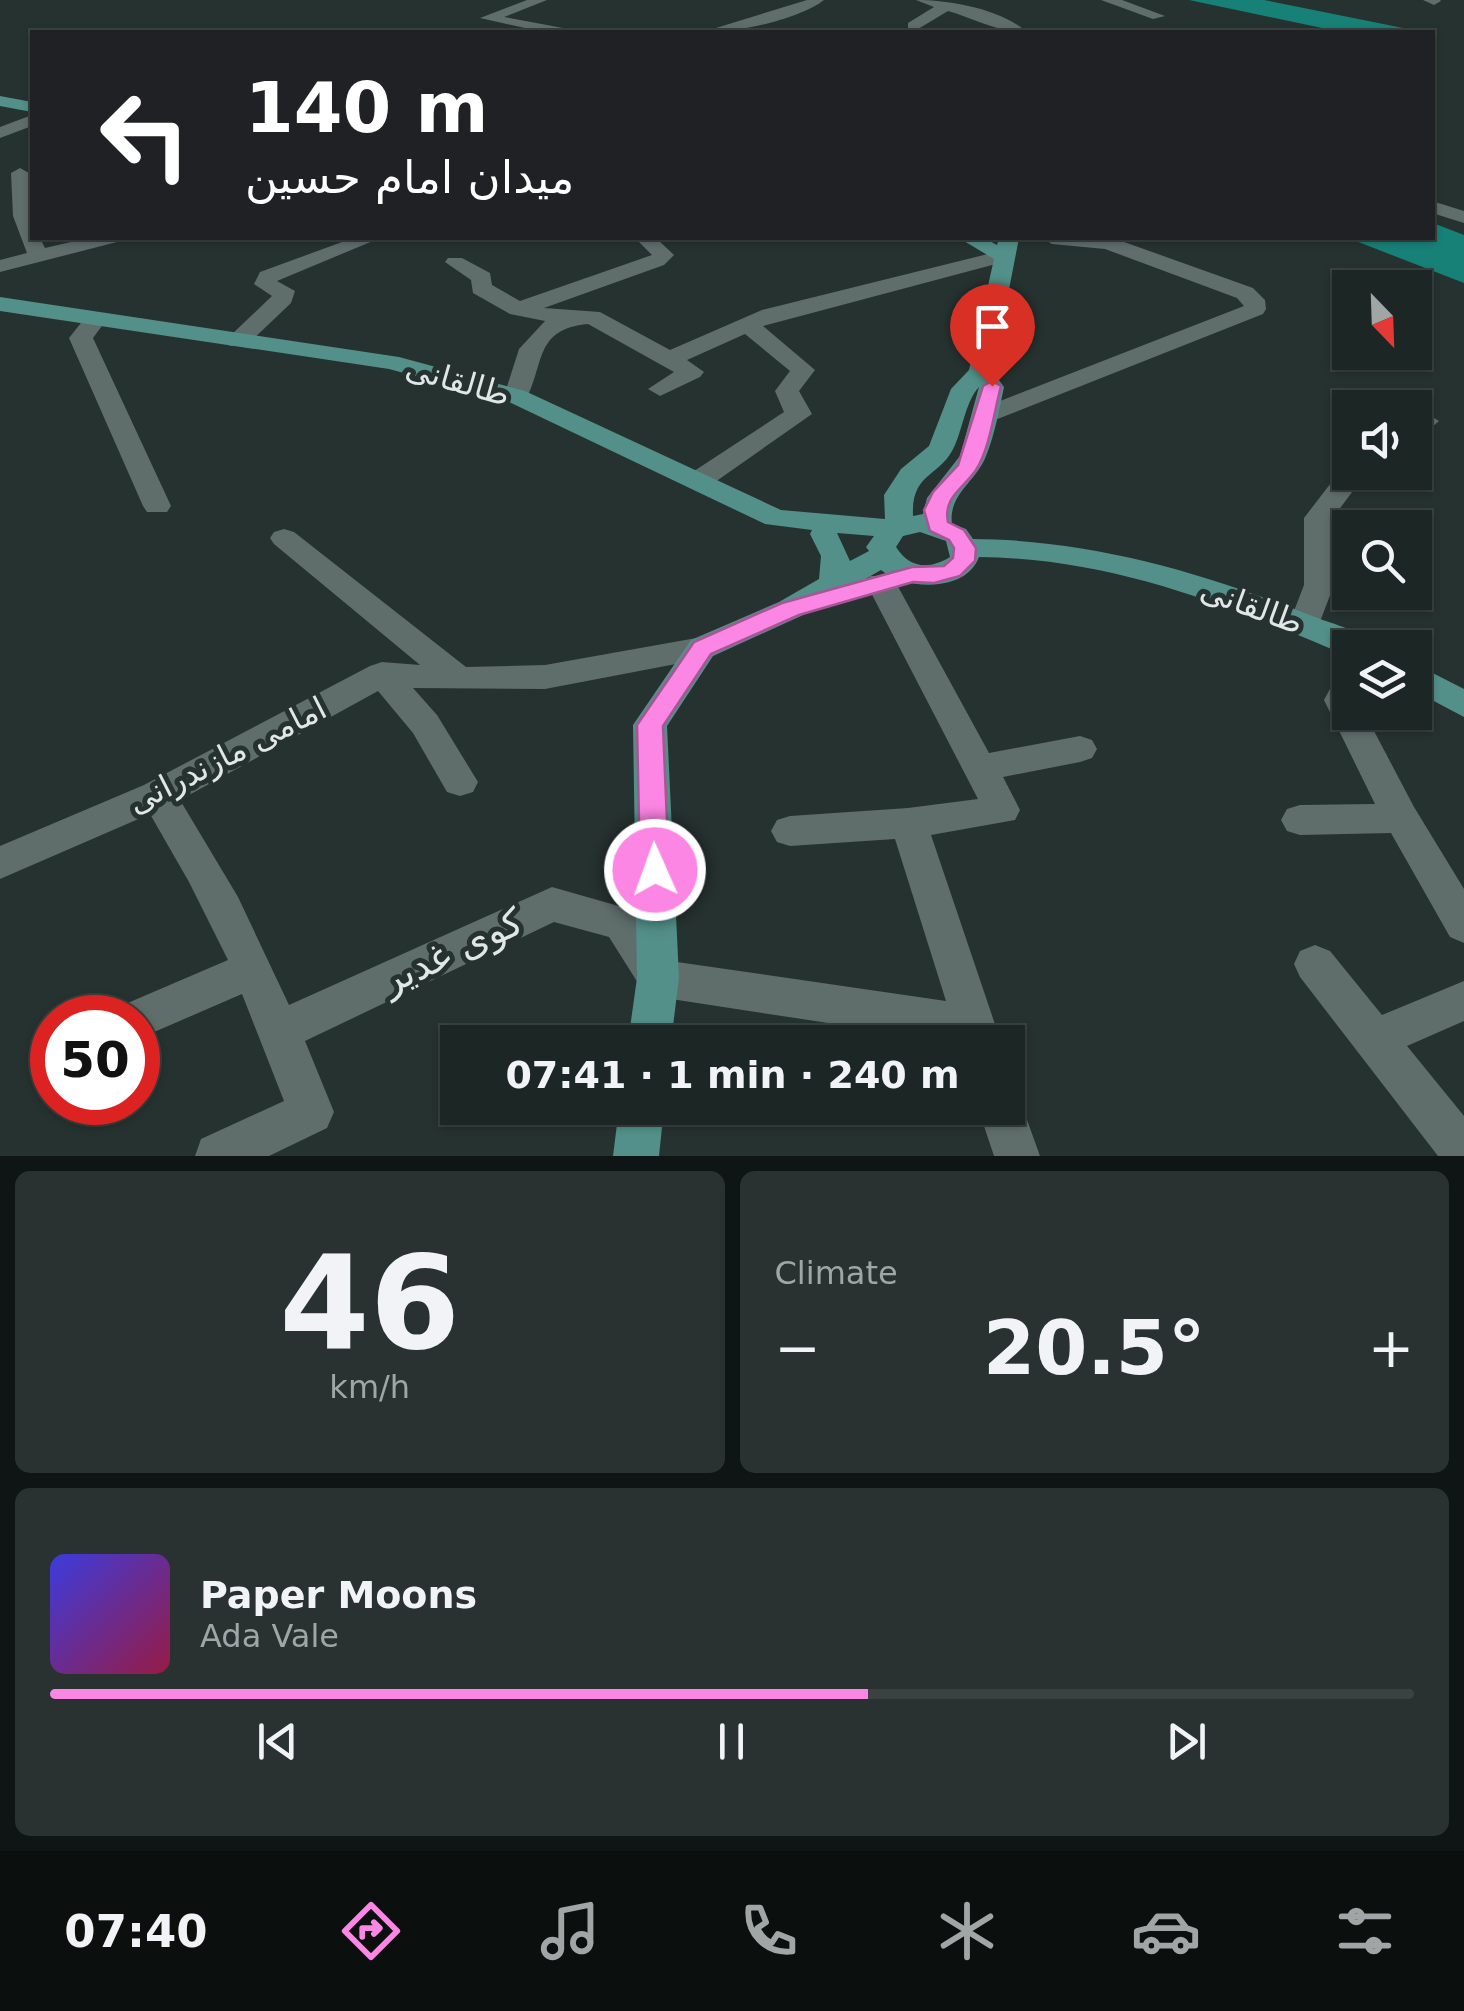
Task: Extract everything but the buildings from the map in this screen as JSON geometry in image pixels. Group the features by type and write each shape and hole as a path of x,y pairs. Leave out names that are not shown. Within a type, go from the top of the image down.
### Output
{"main road":[{"path":"0,93 30,98"},
{"path":"0,102 30,107"},
{"path":"892,552 898,496 911,475 942,449 963,389 981,372 1006,247 977,240"},
{"name":"طالقانی","path":"0,304 390,362 516,396 776,518 892,552"},
{"path":"938,526 935,510 940,496 968,466 986,414 992,386 981,372"},
{"path":"652,1025 658,978 650,725 702,648 790,609 892,552 922,523 956,535 965,548 964,561 952,571 934,576 892,552 776,518"},
{"path":"824,534 836,556 834,584"},
{"name":"طالقانی","path":"965,548 1060,550 1137,566 1259,605 1332,636"},
{"path":"790,609 892,552"},
{"path":"1432,686 1464,705"},
{"path":"636,1156 640,1125"}],"street":[{"path":"540,0 487,18 553,30"},
{"path":"718,30 802,8 817,0"},
{"path":"923,0 1000,21 1016,30"},
{"path":"1108,0 1158,16"},
{"path":"914,26 946,6"},
{"path":"0,134 30,125"},
{"path":"20,173 9,208 39,256"},
{"path":"1435,208 1464,217"},
{"path":"0,266 97,240"},
{"path":"238,341 284,298 284,291 266,284 268,277 365,240"},
{"path":"518,310 664,256 647,240"},
{"path":"986,414 1255,310 1254,300 1245,292 1102,240"},
{"path":"669,359 745,323 1006,247"},
{"path":"455,262 482,278 482,288 518,310 567,319 592,317 692,372 660,390"},
{"path":"96,319 82,338 156,506"},
{"path":"516,396 529,348 544,329 567,319"},
{"path":"698,480 799,414 789,402 788,391 803,370 745,323"},
{"path":"1305,624 1319,585 1318,518 1340,490"},
{"path":"284,538 460,679"},
{"path":"790,831 908,823 1002,810 892,552"},
{"path":"382,674 460,679 545,678 702,648"},
{"path":"634,661 655,674 672,693"},
{"path":"382,674 425,724 460,782"},
{"name":"امامی مازندرانی","path":"0,863 157,795 382,674"},
{"path":"1356,730 1401,818 1464,925"},
{"path":"981,768 1080,750"},
{"path":"157,795 195,850 280,1031 311,1112 218,1156"},
{"path":"1300,820 1401,818"},
{"path":"908,823 975,1025"},
{"name":"کوی غدیر","path":"280,1031 552,904 622,923 658,978"},
{"path":"1315,964 1455,1140"},
{"path":"160,1009 251,970"},
{"path":"658,978 927,1025"},
{"path":"1374,1039 1464,1002"},
{"path":"1006,1125 1016,1156"}],"water":[{"path":"1189,0 1264,0 1413,30 1332,30"},
{"path":"1435,224 1464,235 1464,283 1353,240 1435,240"}],"route":[{"path":"655,870 650,725 702,648 790,609 912,574 934,576 952,571 964,561 965,548 956,535 938,526 935,510 940,496 968,466 992,386"}]}
